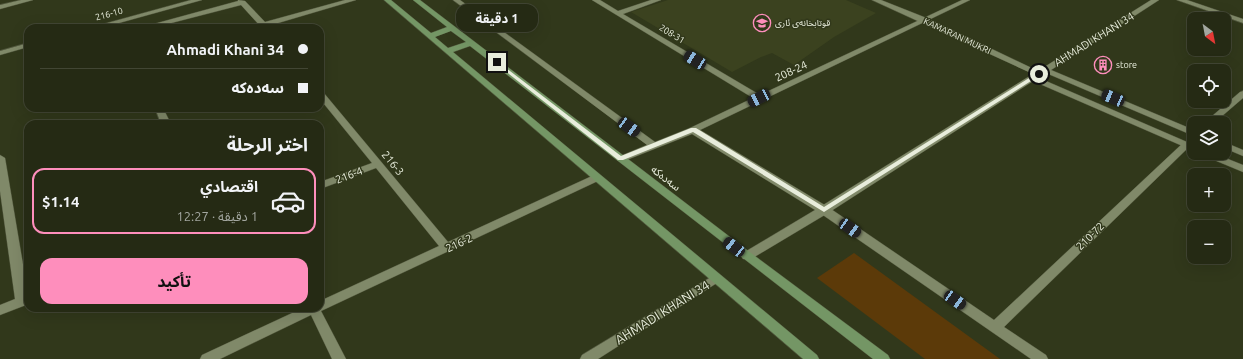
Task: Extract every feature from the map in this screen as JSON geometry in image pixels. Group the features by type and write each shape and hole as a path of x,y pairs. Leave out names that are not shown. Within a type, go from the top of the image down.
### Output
{"main road":[{"path":"387,0 812,359"},
{"name":"سەدەکە","path":"416,0 747,256 883,359"},
{"path":"430,36 452,28"},
{"path":"448,52 458,46 472,43"}],"street":[{"path":"0,7 30,0"},
{"name":"216-10","path":"121,24 199,0"},
{"path":"271,24 353,0"},
{"path":"456,0 654,146"},
{"name":"208-31","path":"595,0 759,98"},
{"path":"619,13 658,0"},
{"name":"KAMARAN MUKRI","path":"875,0 926,21 1187,145"},
{"name":"208-24","path":"621,158 694,130 759,98 926,21 967,0"},
{"name":"AHMADI KHANI 34","path":"747,256 824,210 1156,0"},
{"path":"1180,0 1243,21"},
{"path":"158,24 242,1 262,24"},
{"path":"0,53 24,46"},
{"name":"KAMARAN MUKRI","path":"1039,74 1187,129"},
{"path":"1217,116 1243,94"},
{"name":"216-3","path":"324,99 447,248"},
{"path":"694,130 824,210 1041,359"},
{"path":"1231,148 1243,153"},
{"name":"210-72","path":"995,327 1187,149"},
{"path":"0,158 4,208 24,296"},
{"path":"1222,160 1243,169"},
{"name":"216-4","path":"324,184 378,164"},
{"name":"216-2","path":"324,304 596,178"},
{"name":"AHMADI KHANI 34","path":"587,359 716,278"},
{"path":"0,310 24,300"},
{"path":"208,359 306,312"},
{"path":"316,312 339,359"}],"shaded area":[{"path":"668,0 846,0 876,13 834,37 794,65 772,53 732,72 631,12"},
{"path":"854,253 1000,359 925,359 817,278"}],"place":[{"name":"قوتابخانەی ئاری","path":"762,23"},
{"name":"store","path":"1103,65"}],"route":[{"path":"497,62 621,158 694,130 824,210 1039,74"}]}
